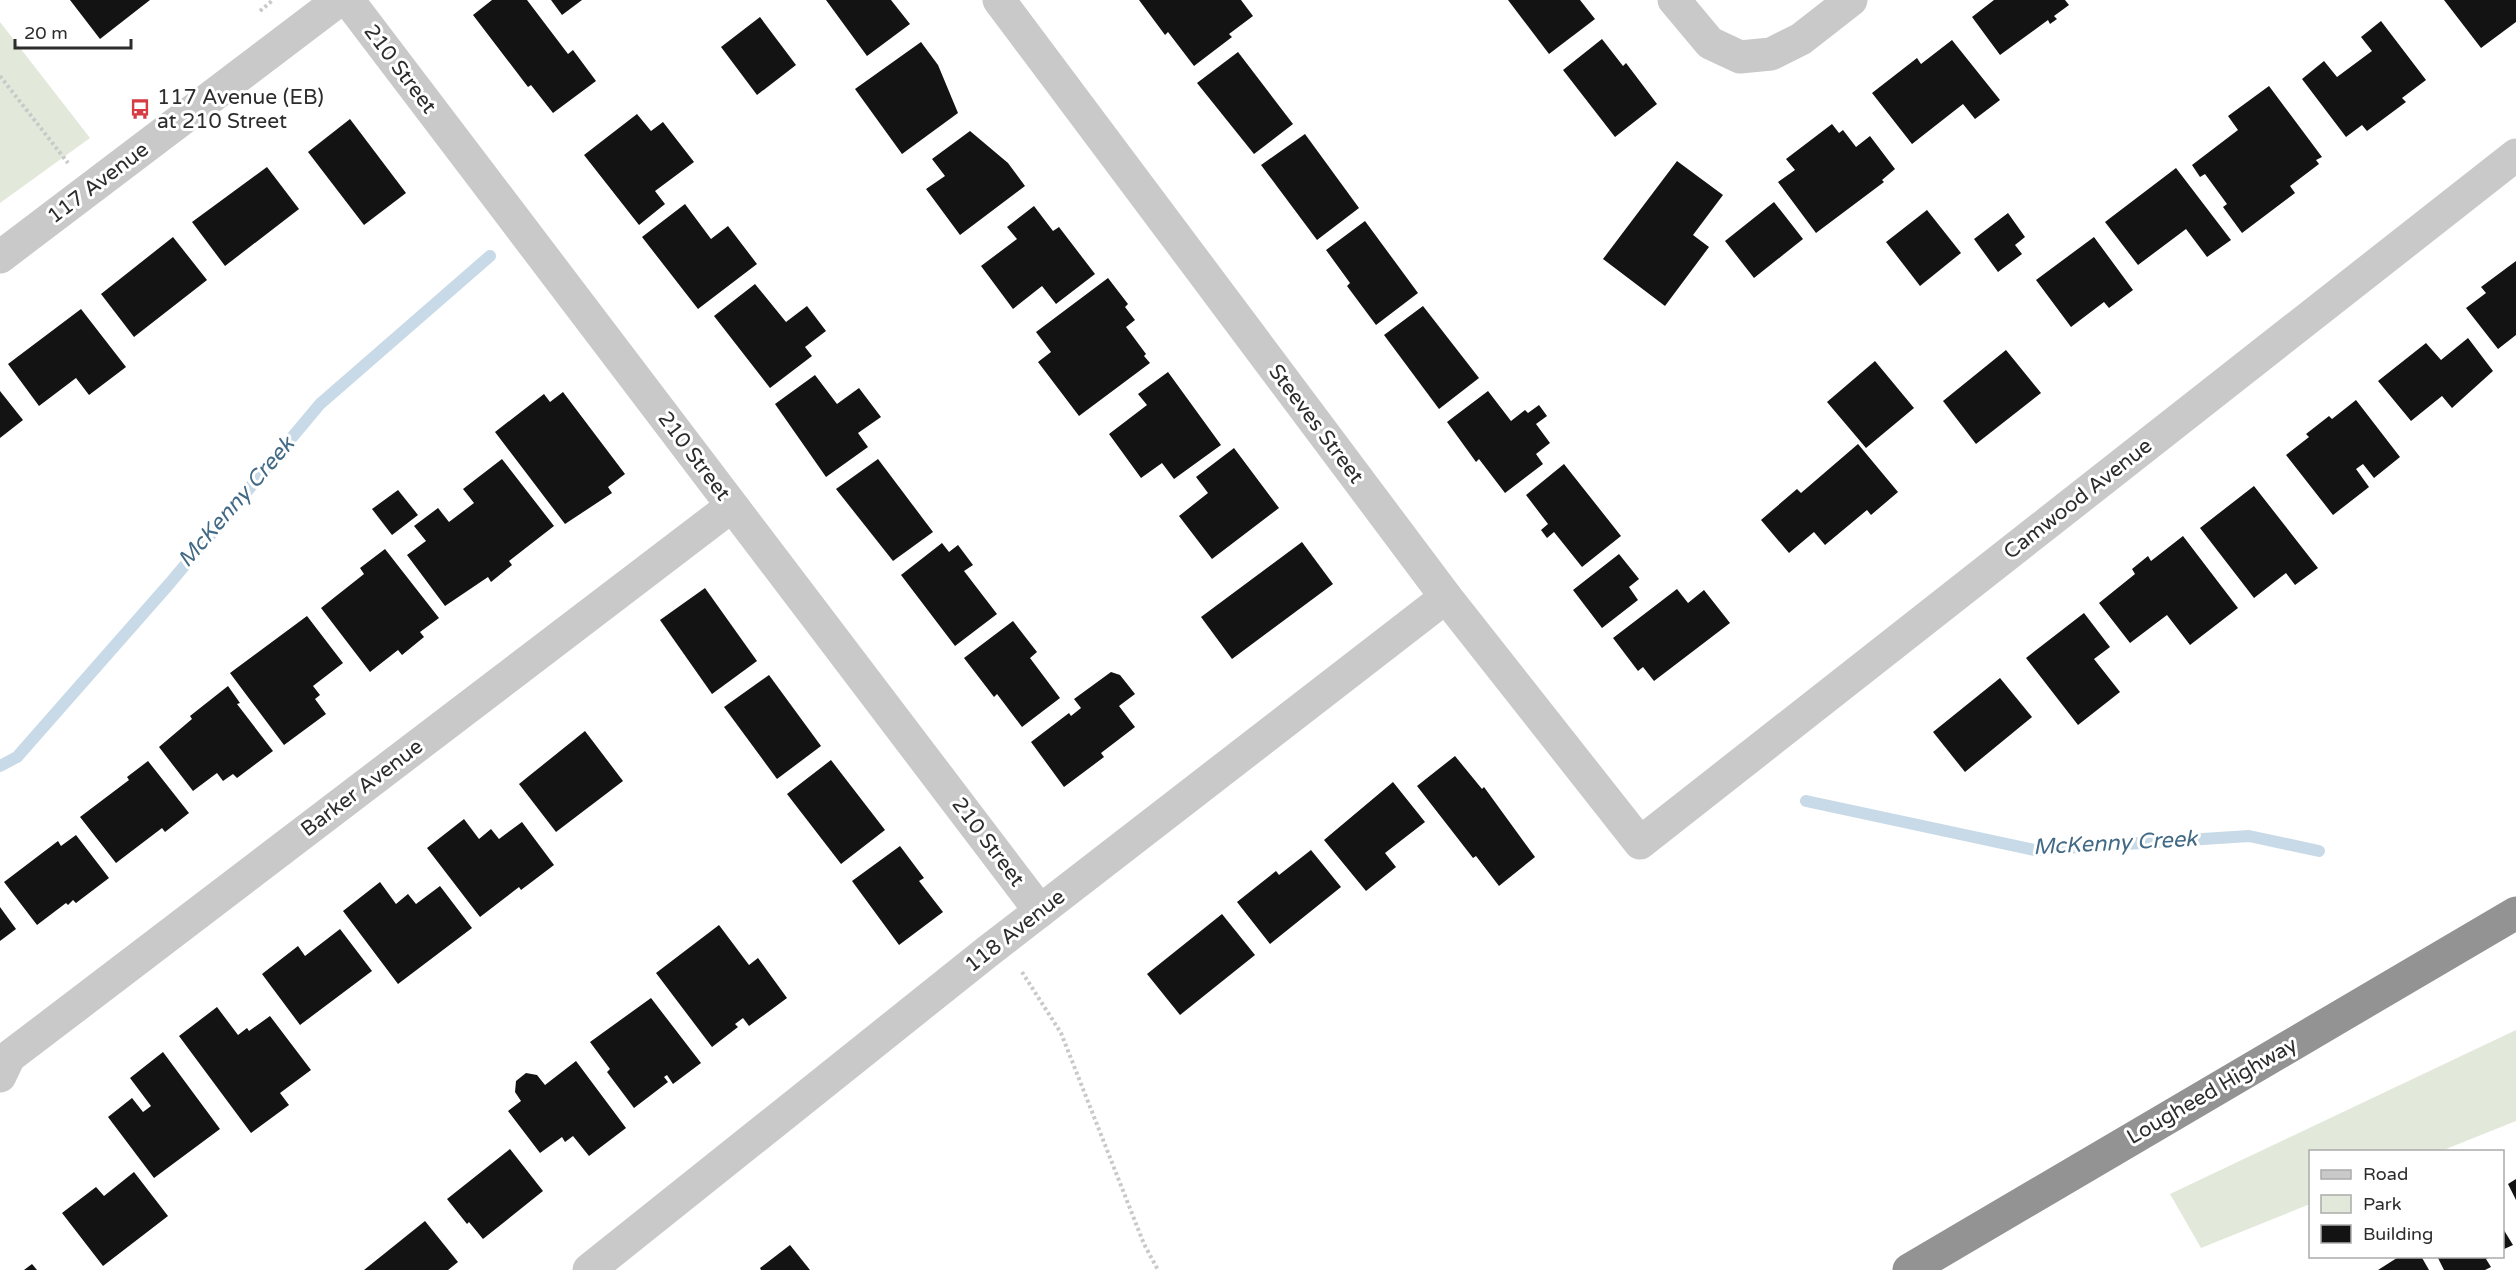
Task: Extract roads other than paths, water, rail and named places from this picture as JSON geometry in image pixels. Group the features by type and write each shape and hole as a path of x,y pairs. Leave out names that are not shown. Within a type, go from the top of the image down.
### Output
{"highway":[{"name":"Lougheed Highway","path":"1909,1270 2516,913"}],"street":[{"name":"117 Avenue","path":"0,257 339,0"},
{"name":"210 Street","path":"348,0 1041,911"},
{"name":"Steeves Street","path":"999,0 1446,597 1640,843"},
{"path":"1674,0 1710,43 1740,57 1771,54 1801,39 1851,0"},
{"name":"Camwood Avenue","path":"1640,843 2516,155"},
{"name":"Barker Avenue","path":"0,1076 9,1057 732,506"},
{"name":"118 Avenue","path":"589,1270 1002,941 1446,597"}],"waterway":[{"name":"McKenny Creek","path":"0,766 17,757 170,583 320,404 490,256"},
{"name":"McKenny Creek","path":"1806,801 2034,850 2249,836 2319,851"}],"place":[{"name":"117 Avenue (EB) at 210 Street","path":"140,109"}]}
